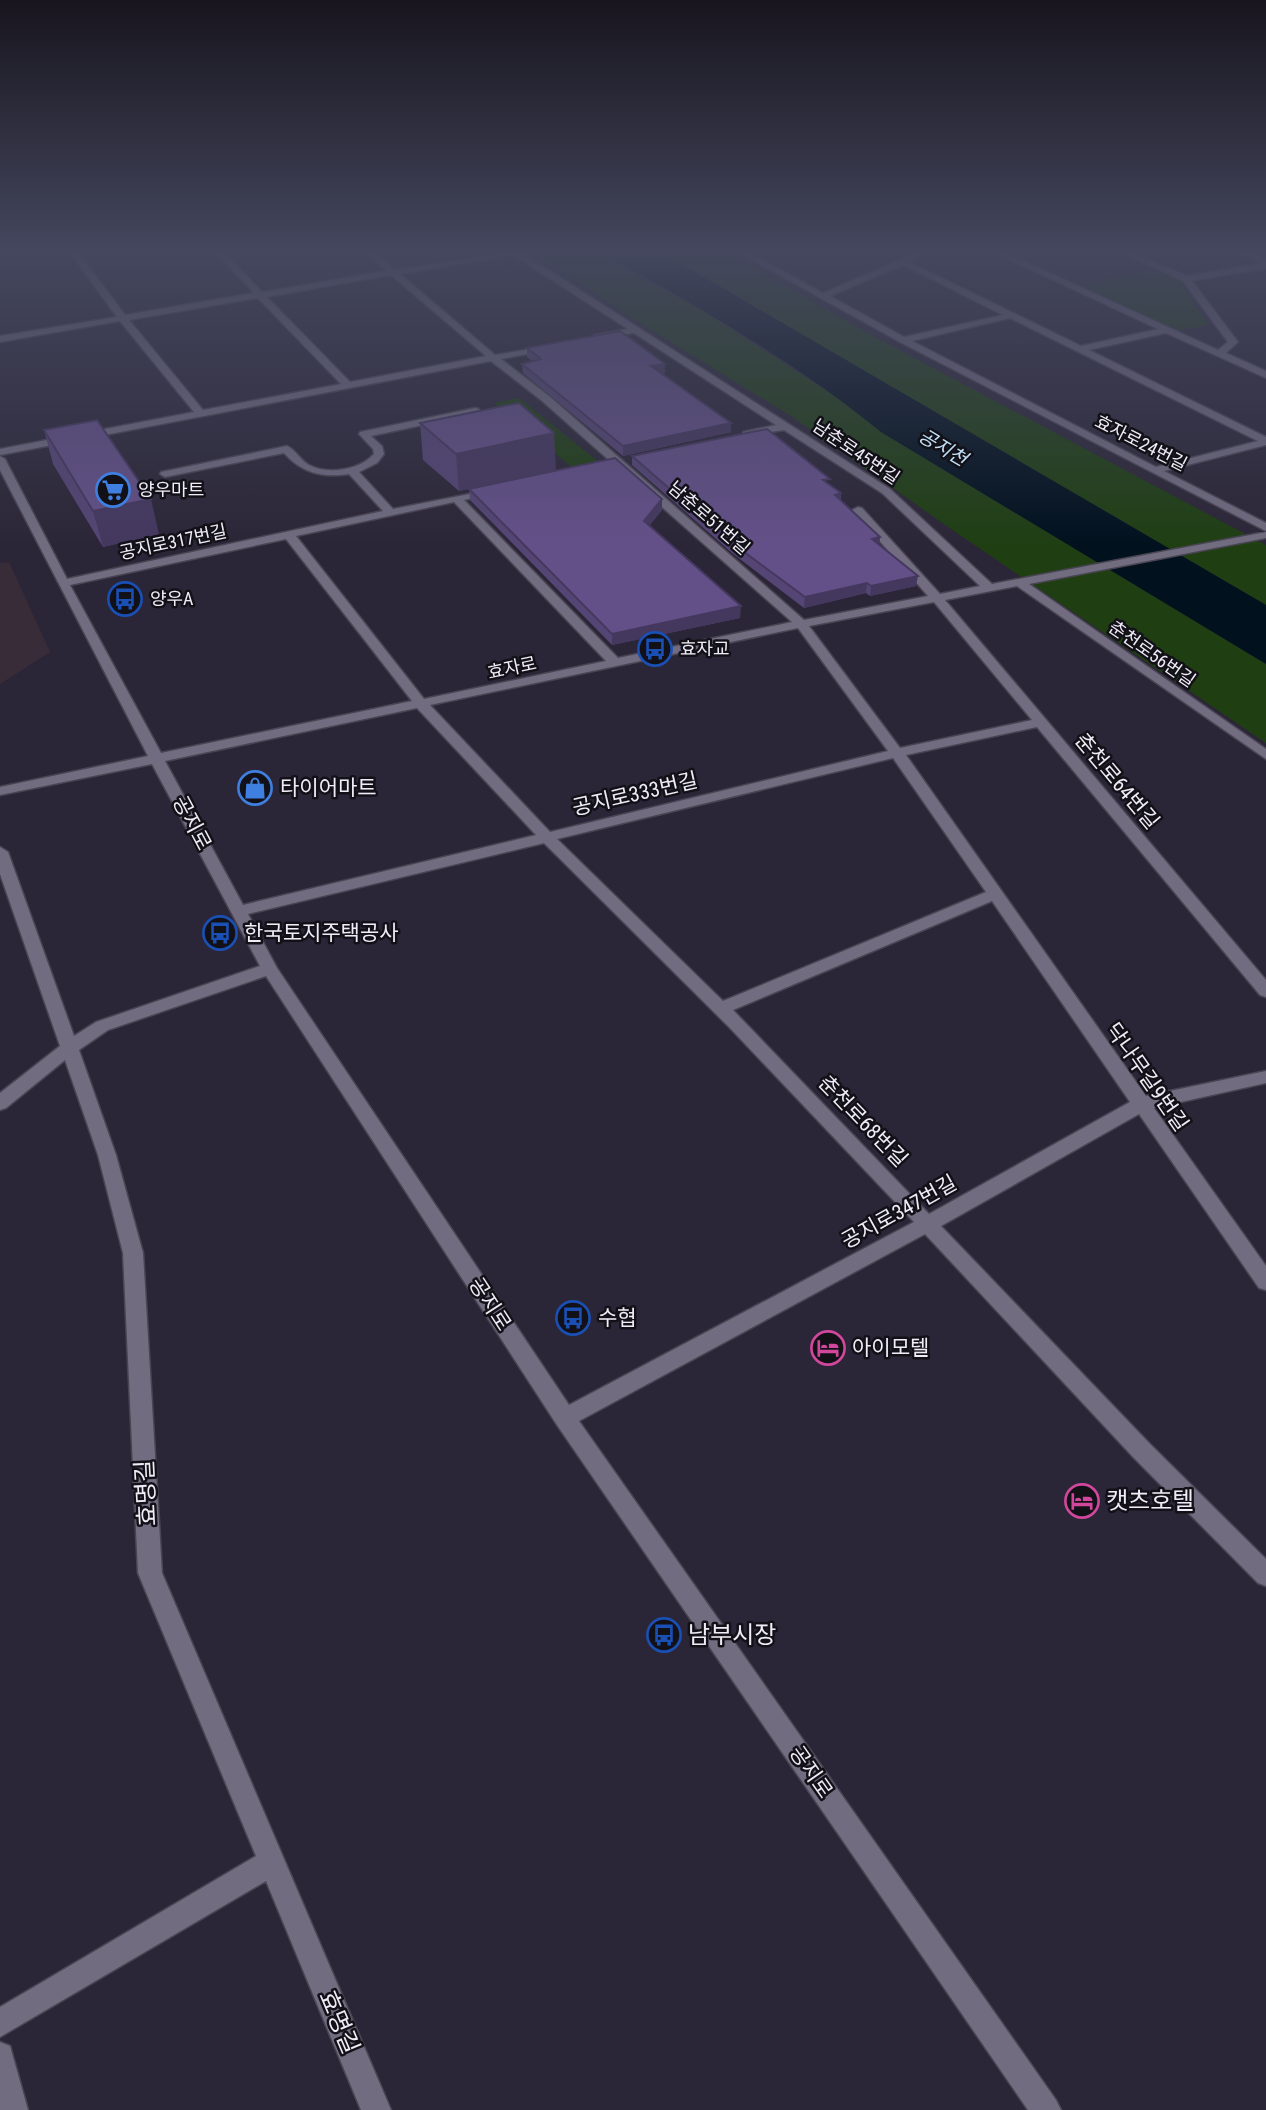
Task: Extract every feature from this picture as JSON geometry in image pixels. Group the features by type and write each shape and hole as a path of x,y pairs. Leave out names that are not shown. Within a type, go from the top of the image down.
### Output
{"street":[{"path":"148,349 201,414"},
{"path":"313,349 348,386"},
{"name":"남춘로51번길","path":"483,349 545,398 801,624"},
{"path":"0,452 536,349"},
{"name":"남춘로45번길","path":"666,349 886,491 988,587"},
{"name":"효자로24번길","path":"921,349 1266,528"},
{"path":"1082,349 1266,441"},
{"path":"1209,349 1266,375"},
{"path":"1219,354 1224,349"},
{"path":"166,474 287,449 306,468 330,472 351,470 368,465 379,454 378,448 364,434 475,411"},
{"path":"734,437 786,426"},
{"path":"1155,470 1266,441"},
{"name":"공지로","path":"0,458 63,583 270,969 565,1418 1046,2110"},
{"path":"605,466 631,460"},
{"path":"351,470 391,513"},
{"name":"공지로317번길","path":"63,583 497,489"},
{"path":"457,499 617,664"},
{"path":"858,510 936,597"},
{"name":"효자로","path":"0,791 801,624 1266,535"},
{"path":"289,536 421,704"},
{"name":"춘천로56번길","path":"1017,581 1266,755"},
{"name":"춘천로64번길","path":"936,597 1266,991"},
{"name":"닥나무길9번길","path":"801,624 897,753 1266,1282"},
{"name":"춘천로68번길","path":"421,704 547,837 722,1008 929,1223 1182,1494 1266,1575"},
{"name":"공지로333번길","path":"239,911 897,753 1041,722"},
{"name":"효명길","path":"0,852 107,1155 133,1252 150,1573 376,2110"},
{"path":"722,1008 994,895"},
{"path":"0,1103 70,1047 102,1026 270,969"},
{"name":"공지로347번길","path":"565,1418 929,1223 1141,1104 1266,1077"},
{"path":"0,2023 272,1862"},
{"path":"0,2056 13,2110"}],"shaded area":[{"path":"9,562 50,652 0,684 0,563"}],"green space":[{"path":"683,349 763,349 847,404 881,432 1266,664 1266,743 948,527 791,416"},
{"path":"828,349 898,349 1266,545 1266,605"},
{"path":"519,398 600,463 574,469 494,403"}],"water":[{"name":"공지천","path":"765,349 828,349 1266,605 1266,664 881,432"}],"building":[{"path":"529,349 645,349 665,364 651,366 731,423 623,446 522,364 541,359"},
{"path":"519,403 554,433 456,454 420,423"},
{"path":"97,420 151,499 93,511 44,430"},
{"path":"767,429 830,479 823,480 841,493 835,495 880,537 872,539 918,576 871,586 867,583 805,597 732,543 632,456"},
{"path":"615,458 662,499 644,521 741,606 612,634 469,489"}],"place":[{"name":"양우마트","path":"113,490"},
{"name":"양우A","path":"125,599"},
{"name":"효자교","path":"655,649"},
{"name":"타이어마트","path":"255,788"},
{"name":"한국토지주택공사","path":"220,933"},
{"name":"수협","path":"573,1318"},
{"name":"아이모텔","path":"828,1348"},
{"name":"캣츠호텔","path":"1082,1501"},
{"name":"남부시장","path":"664,1635"}]}
